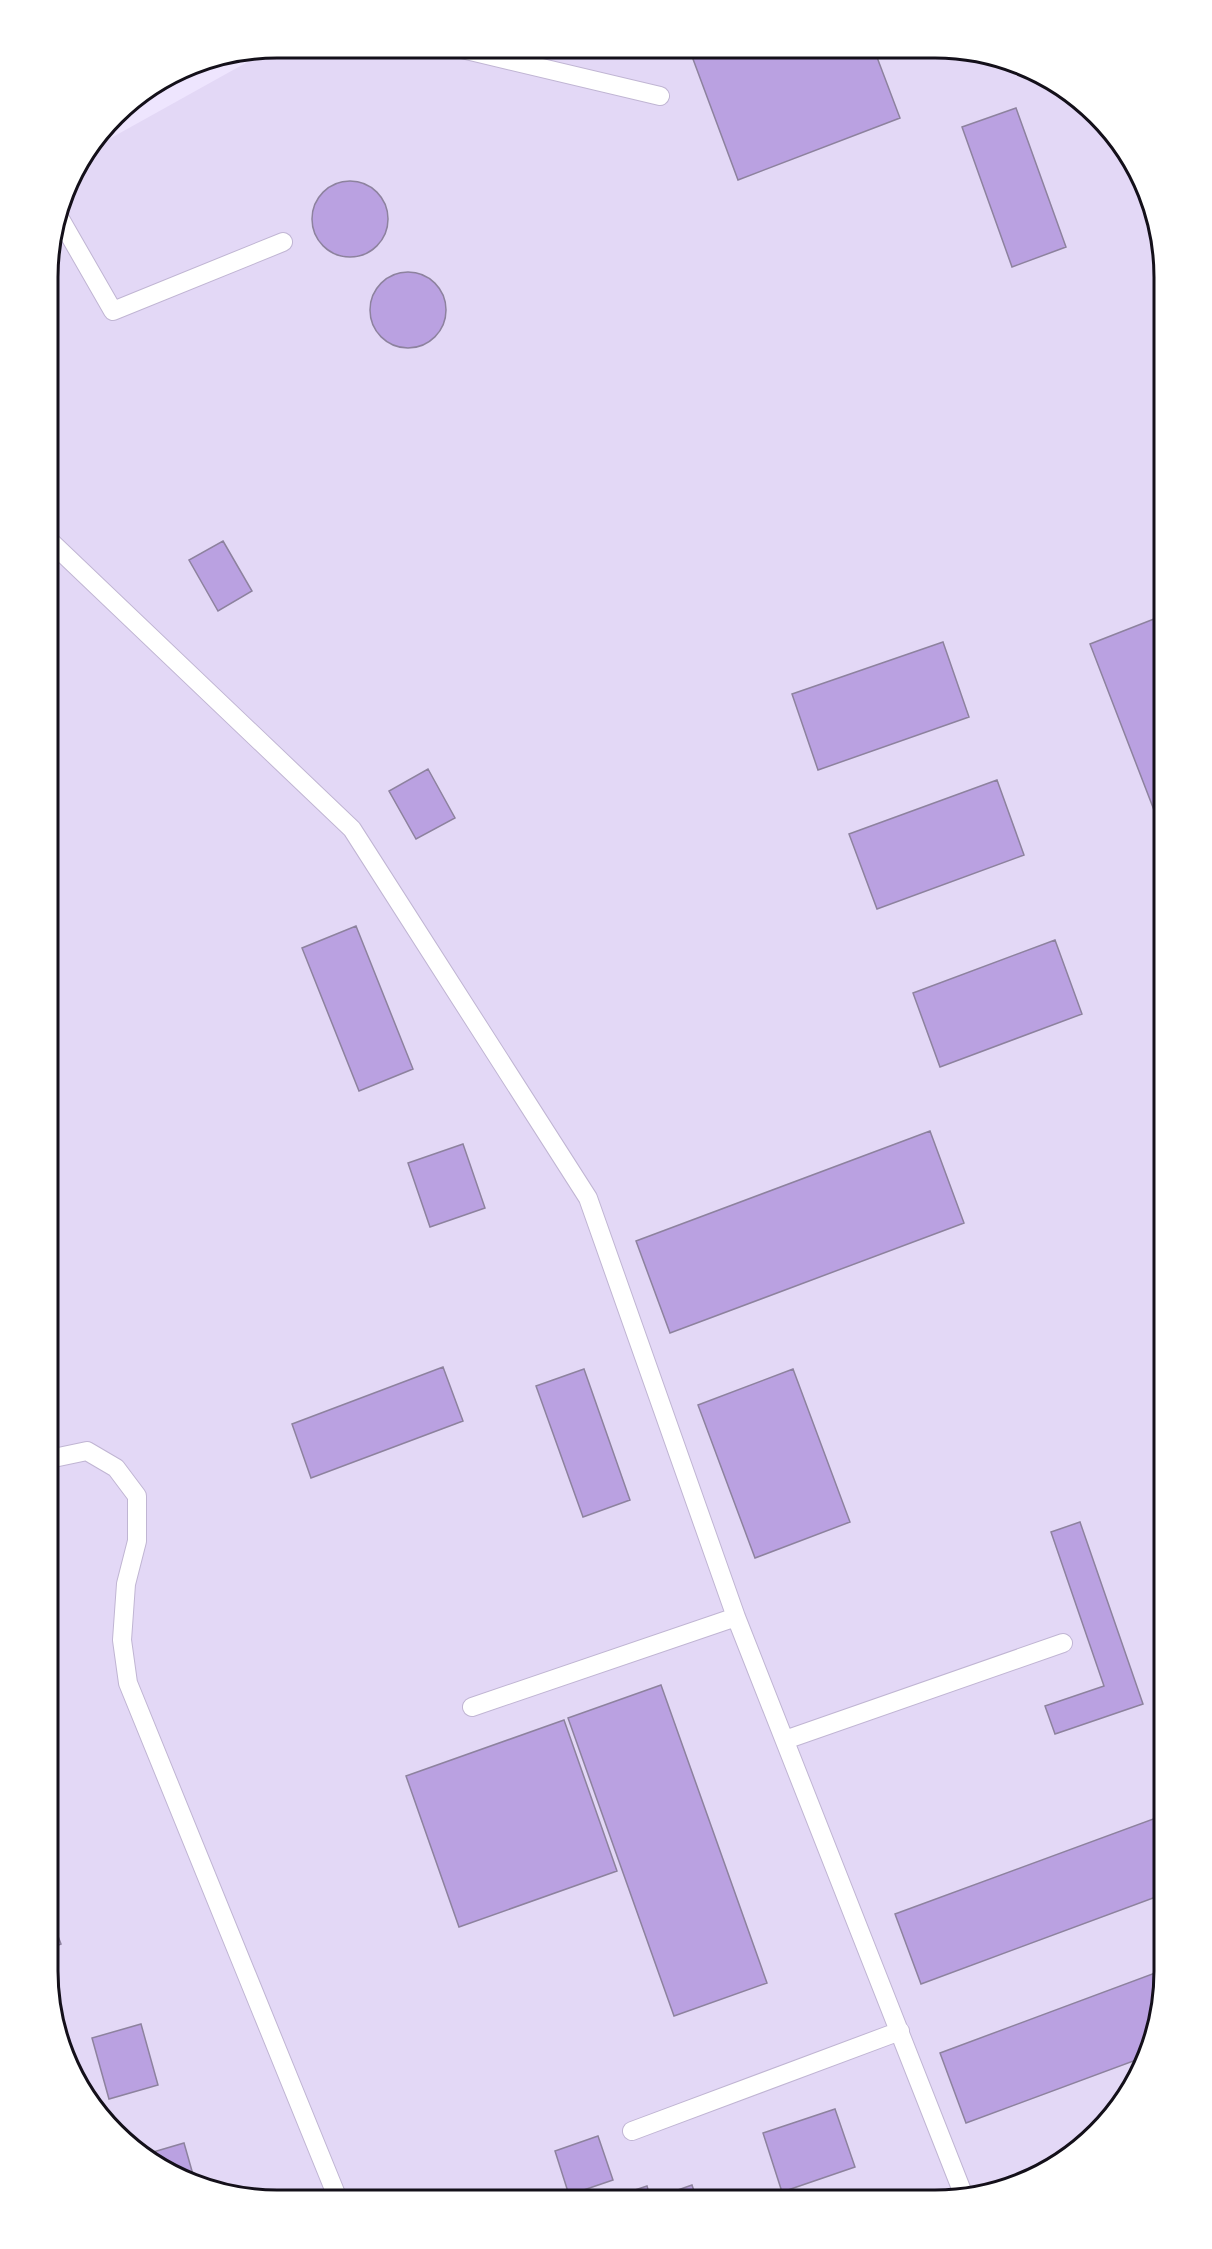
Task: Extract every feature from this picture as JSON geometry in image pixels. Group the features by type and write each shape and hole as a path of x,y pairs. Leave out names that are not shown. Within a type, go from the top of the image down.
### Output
{"lane":[{"path":"500,58 660,96"},
{"path":"65,227 113,311 283,242"},
{"path":"58,549 352,829 588,1198 736,1617 961,2189"},
{"path":"58,1458 87,1451 116,1468 136,1496 137,1541 126,1584 122,1640 128,1683 334,2190"},
{"path":"472,1707 736,1617"},
{"path":"784,1740 1063,1643"},
{"path":"632,2131 900,2031"}],"shaded area":[{"path":"934,58 963,60 1005,70 1056,95 1079,113 1108,144 1137,194 1152,249 1154,278 1154,1972 1152,2000 1142,2042 1117,2093 1099,2116 1068,2145 1018,2174 991,2183 949,2190 249,2189 194,2174 144,2145 104,2105 75,2055 60,2000 58,1972 58,278 60,249 70,207 88,168 107,140 251,60"}],"building":[{"path":"693,58 877,58 900,118 738,180"},
{"path":"1016,108 1066,247 1012,267 962,127"},
{"path":"350,181 364,184 377,192 385,205 388,219 385,233 377,246 364,254 350,257 336,254 323,246 315,233 312,219 315,205 323,192 336,184"},
{"path":"408,272 422,275 435,283 443,296 446,310 443,324 435,337 422,345 408,348 394,345 381,337 373,324 370,310 373,296 381,283 394,275"},
{"path":"223,541 252,591 218,611 189,560"},
{"path":"1154,619 1154,810 1090,644"},
{"path":"943,642 969,717 818,770 792,694"},
{"path":"428,769 455,818 416,839 389,791"},
{"path":"997,780 1024,855 877,909 849,834"},
{"path":"356,926 413,1069 359,1091 302,948"},
{"path":"1055,940 1082,1014 940,1067 913,993"},
{"path":"930,1131 964,1223 670,1333 636,1241"},
{"path":"463,1144 485,1208 430,1227 408,1163"},
{"path":"443,1367 463,1421 311,1478 292,1424"},
{"path":"584,1369 630,1500 583,1517 536,1386"},
{"path":"793,1369 850,1522 755,1558 698,1405"},
{"path":"1080,1522 1143,1704 1055,1734 1045,1706 1104,1686 1051,1532"},
{"path":"661,1685 767,1983 674,2016 568,1718"},
{"path":"564,1720 617,1871 459,1927 406,1776"},
{"path":"1154,1819 1154,1898 921,1984 895,1914"},
{"path":"1154,1973 1152,2000 1146,2028 1134,2061 966,2123 940,2053"},
{"path":"141,2024 158,2085 109,2099 92,2038"},
{"path":"835,2109 855,2167 788,2190 781,2190 763,2133"},
{"path":"598,2136 613,2180 584,2190 567,2190 555,2151"},
{"path":"184,2143 193,2173 168,2161 153,2152"},
{"path":"692,2185 694,2190 678,2190"},
{"path":"647,2186 648,2190 635,2190"}]}
